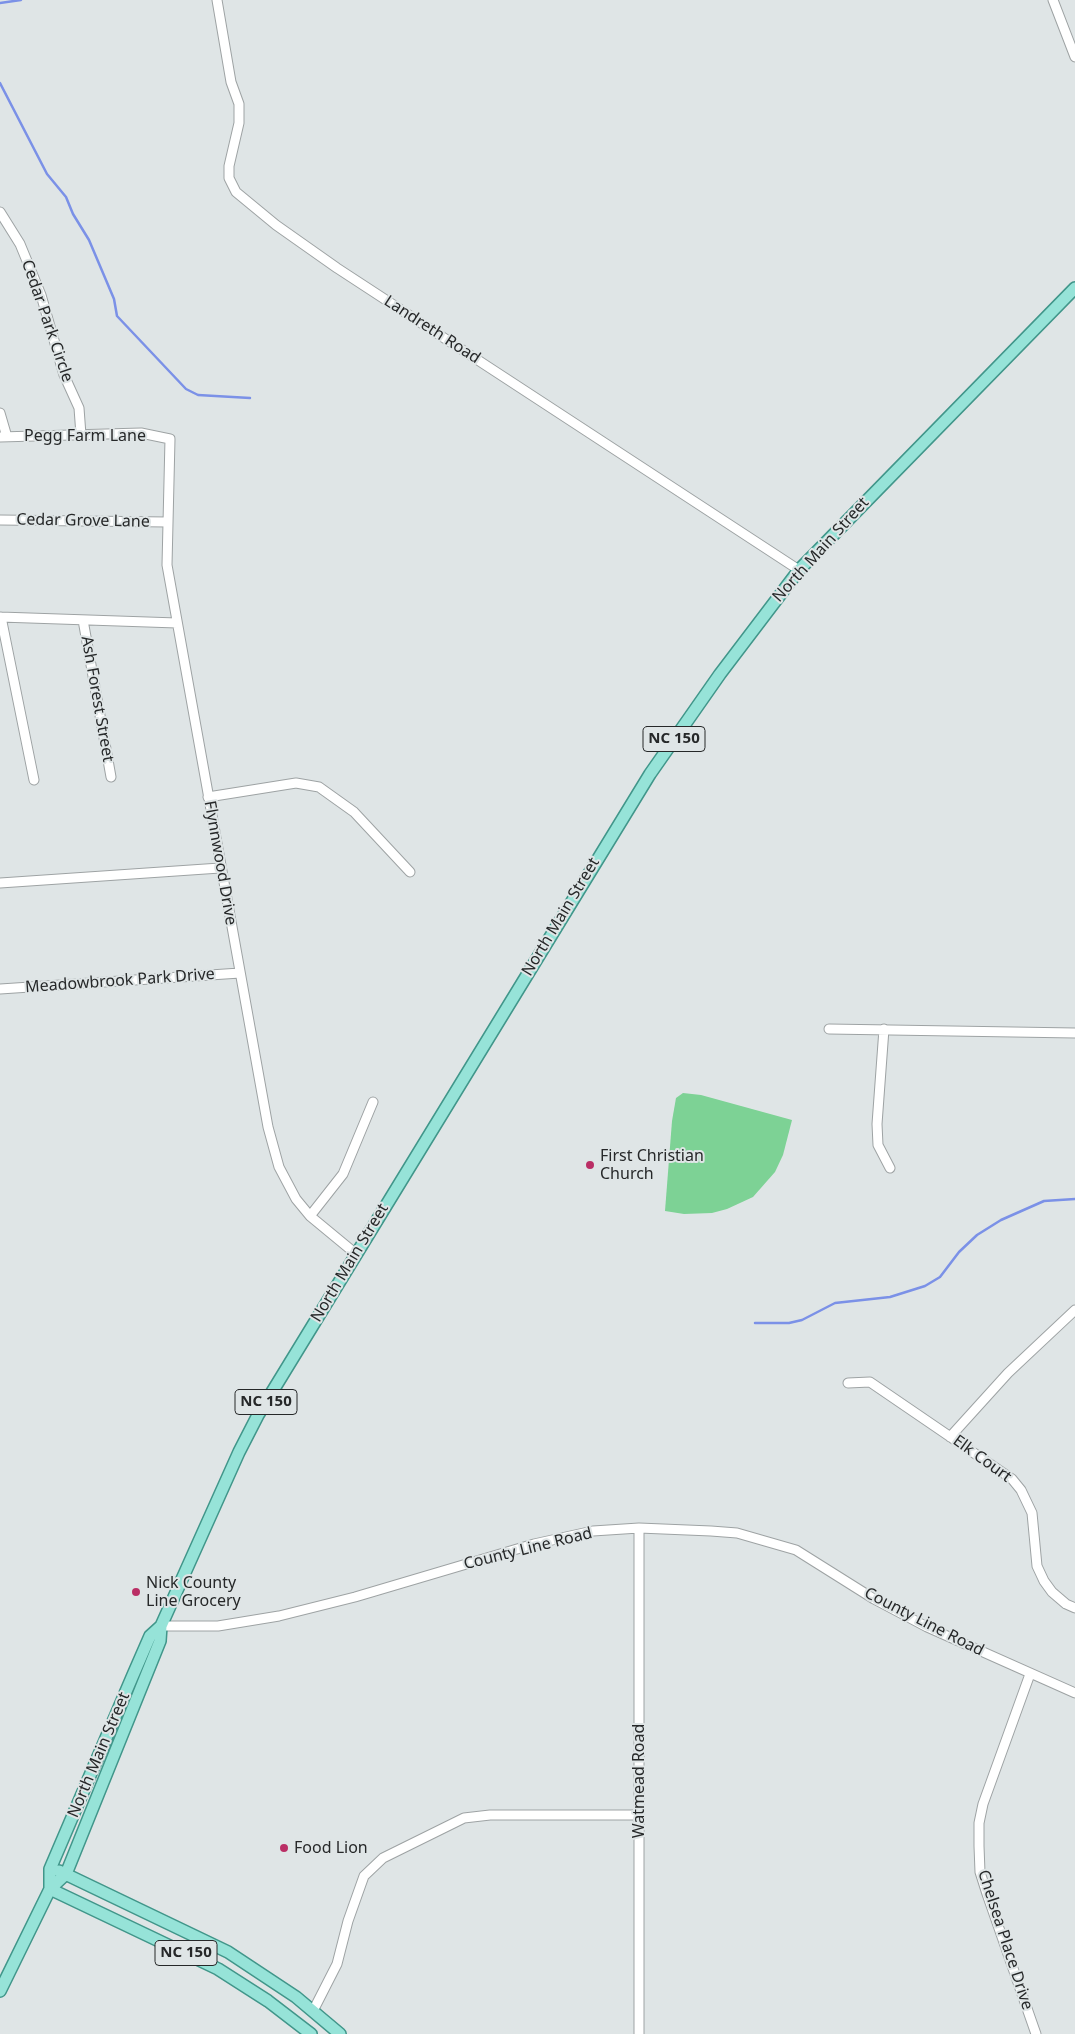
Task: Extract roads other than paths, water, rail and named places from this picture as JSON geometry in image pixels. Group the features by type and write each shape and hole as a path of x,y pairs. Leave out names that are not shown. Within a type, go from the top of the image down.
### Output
{"main road":[{"name":"North Main Street","path":"0,1991 50,1888 66,1874 160,1641 161,1626 248,1434 650,774 720,674 799,570 1075,288"},
{"name":"North Main Street","path":"50,1888 50,1869 150,1636 161,1626"},
{"path":"50,1869 66,1874"},
{"name":"NC 150","path":"66,1874 217,1945 263,1973 340,2034"},
{"name":"NC 150","path":"50,1888 218,1969 268,2000 311,2034"}],"street":[{"name":"Landreth Road","path":"217,0 231,82 240,104 240,123 231,150 229,166 229,178 236,192 276,225 337,268 799,570"},
{"path":"1053,0 1075,57"},
{"name":"Cedar Park Circle","path":"0,212 20,244 41,295 64,375 79,408 81,435"},
{"path":"0,413 4,437"},
{"name":"Pegg Farm Lane","path":"4,437 141,433 170,440"},
{"name":"Flynnwood Drive","path":"170,440 167,566 220,868 273,1150 286,1182 310,1216 356,1254"},
{"name":"Cedar Grove Lane","path":"0,520 167,522"},
{"path":"34,780 1,617 178,623"},
{"name":"Ash Forest Street","path":"83,620 111,777"},
{"path":"208,797 296,783 319,787 354,812 410,872"},
{"path":"0,883 220,868"},
{"name":"Meadowbrook Park Drive","path":"0,989 240,973"},
{"path":"829,1029 1075,1033"},
{"path":"884,1030 878,1145 890,1168"},
{"path":"310,1216 343,1174 373,1102"},
{"path":"950,1436 1008,1373 1075,1310"},
{"name":"Elk Court","path":"848,1383 870,1382 1012,1479 1021,1490 1032,1513 1037,1566 1052,1592 1066,1604 1075,1608"},
{"name":"County Line Road","path":"161,1626 218,1626 257,1620 355,1597 556,1538 593,1531 639,1528 737,1533 796,1550 927,1628 1075,1692"},
{"name":"Watmead Road","path":"639,1528 639,2034"},
{"name":"Chelsea Place Drive","path":"1030,1674 983,1804 979,1822 979,1846 980,1872 1036,2034"},
{"path":"313,2011 338,1964 348,1921 364,1876 376,1862 394,1851 464,1818 490,1815 639,1815"}],"waterway":[{"path":"0,3 21,0"},
{"path":"0,83 47,174 66,197 73,214 89,240 114,299 117,316 186,389 198,395 250,398"},
{"path":"755,1323 789,1323 802,1320 835,1303 890,1297 925,1286 940,1277 959,1252 977,1235 1001,1220 1044,1201 1075,1199"}],"place":[{"name":"First Christian Church","path":"590,1165"},
{"name":"Nick County Line Grocery","path":"136,1592"},
{"name":"Food Lion","path":"284,1848"}]}
